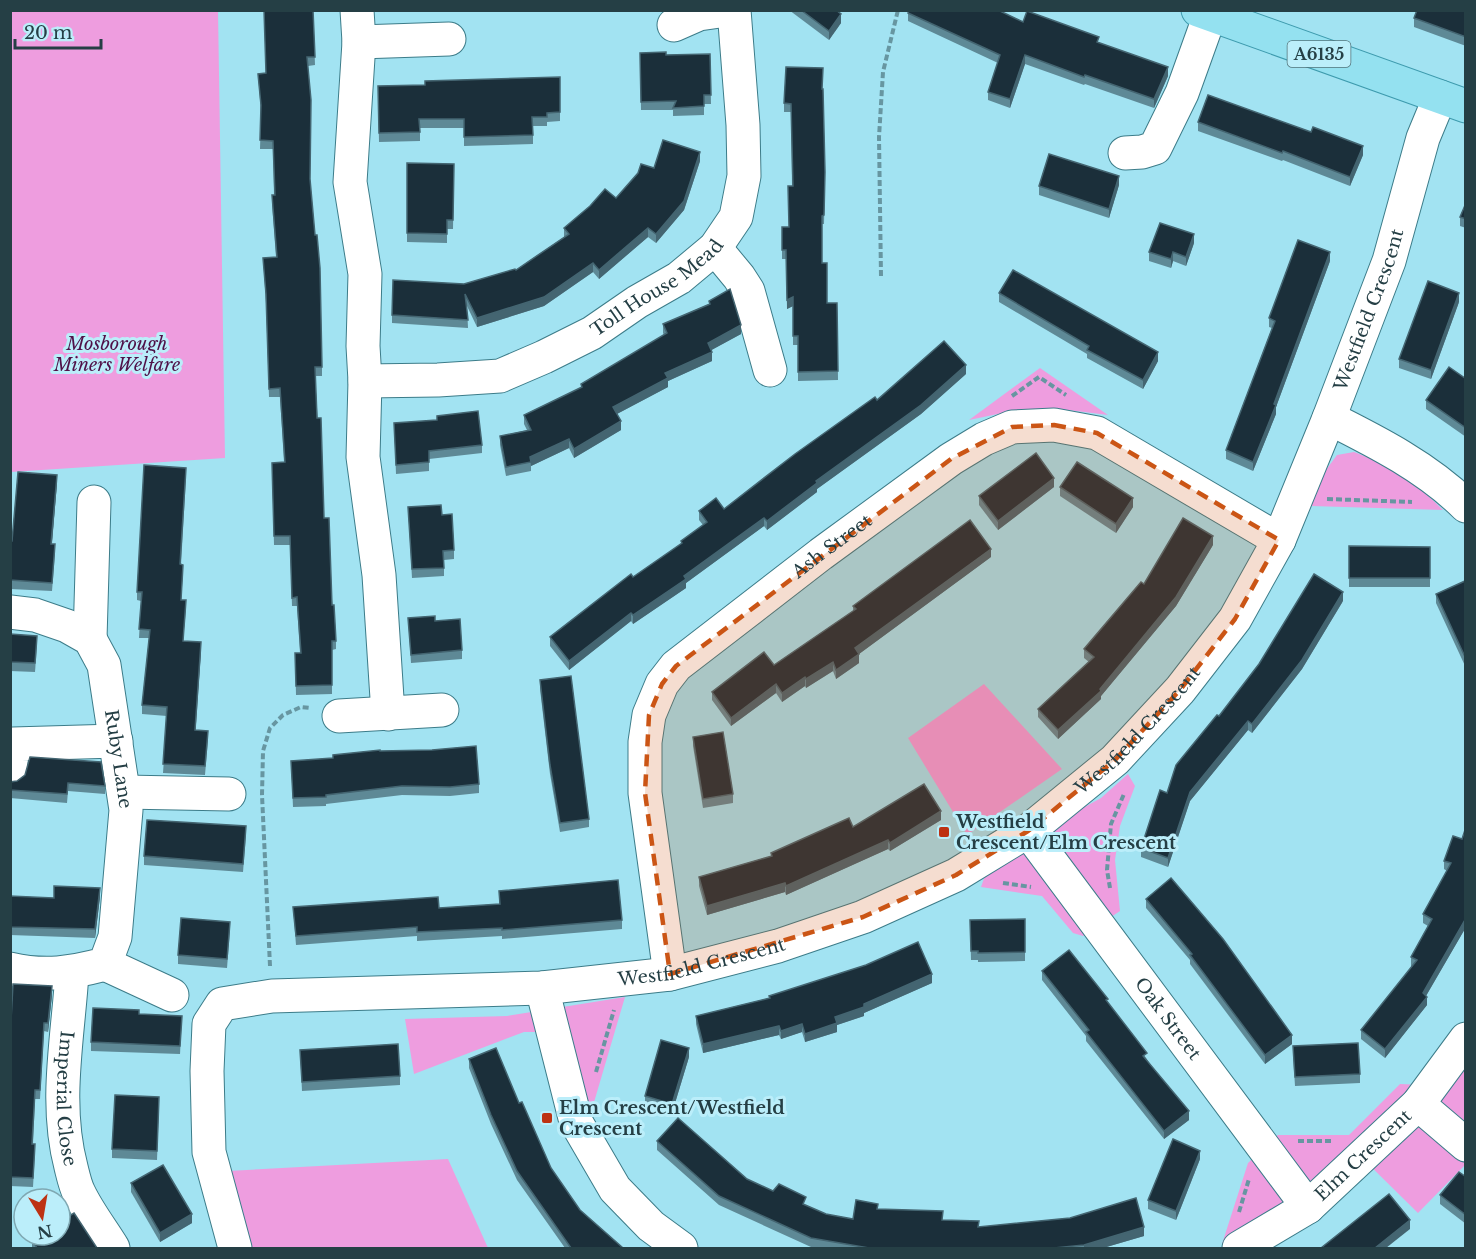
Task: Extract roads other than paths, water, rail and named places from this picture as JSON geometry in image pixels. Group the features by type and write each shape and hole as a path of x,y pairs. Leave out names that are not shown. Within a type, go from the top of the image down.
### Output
{"main road":[{"name":"A6135","path":"1204,13 1453,102"}],"street":[{"path":"674,25 699,14 727,10"},
{"name":"Toll House Mead","path":"365,381 500,376 592,333 637,302 679,278 715,248 736,217 744,176 743,125 734,10"},
{"path":"1125,153 1142,152 1155,148 1182,93 1204,13"},
{"path":"388,714 379,574 363,457 364,274 350,182 358,26 449,39"},
{"name":"Westfield Crescent","path":"215,1015 222,1004 272,996 542,988 670,974 777,946 863,917 956,875 1028,831 1115,760 1180,690 1235,619 1279,540 1329,418 1389,261 1423,138 1453,102"},
{"path":"715,248 748,291 770,370"},
{"path":"1329,418 1383,446 1440,484 1465,505"},
{"name":"Ash Street","path":"670,974 645,793 645,742 649,714 662,684 676,666 821,554 951,459 984,439 1012,427 1054,425 1098,433 1279,540"},
{"path":"10,612 35,615 67,626 90,639 94,502"},
{"name":"Ruby Lane","path":"90,639 104,665 126,810 115,937 105,964"},
{"path":"339,716 442,710"},
{"path":"10,772 14,744 116,741"},
{"path":"124,792 229,794"},
{"name":"Oak Street","path":"1028,831 1308,1208"},
{"path":"10,969 28,974 72,973 105,964 215,1015 209,1024 207,1071 209,1152 235,1248"},
{"name":"Imperial Close","path":"72,973 63,1059 63,1110 67,1149 78,1192 112,1248"},
{"path":"542,988 576,1122 615,1189 651,1226 681,1248"},
{"name":"Elm Crescent","path":"1239,1248 1308,1208 1418,1104 1466,1039"},
{"path":"1418,1104 1466,1145"}],"place":[{"name":"Westfield Crescent/Elm Crescent","path":"944,832"},
{"name":"Elm Crescent/Westfield Crescent","path":"547,1118"}],"park label":[{"name":"Mosborough Miners Welfare","path":"117,354"}]}
